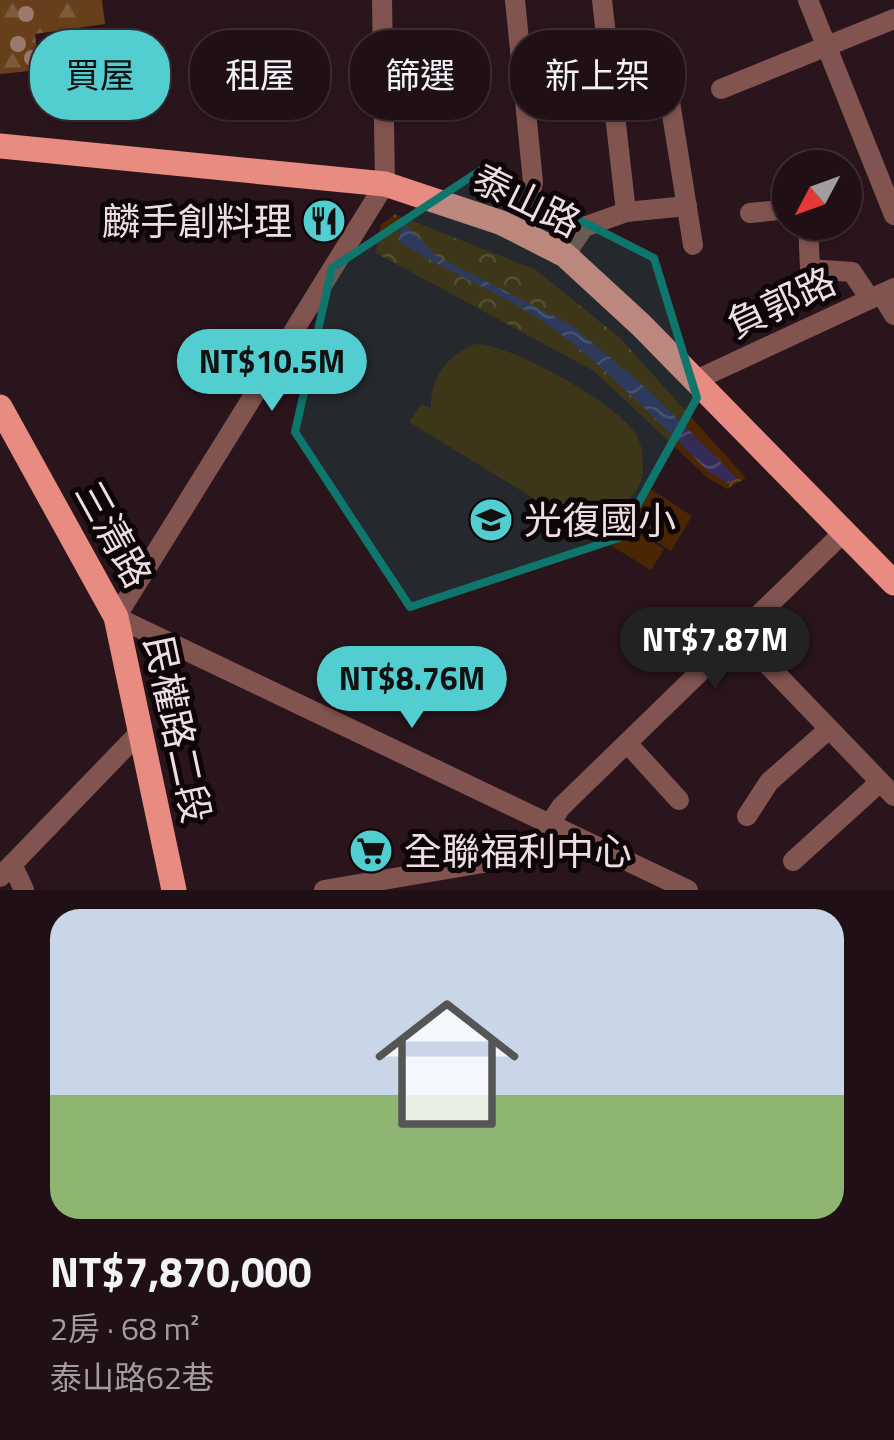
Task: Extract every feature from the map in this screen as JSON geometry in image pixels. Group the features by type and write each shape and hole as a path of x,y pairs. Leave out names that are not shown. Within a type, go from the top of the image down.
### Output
{"main road":[{"name":"泰山路","path":"0,146 385,184 443,200 520,232 564,255 698,379 894,583"},
{"name":"三清路","path":"0,406 116,617"},
{"name":"民權路二段","path":"116,617 174,890"}],"street":[{"path":"382,0 385,184"},
{"path":"515,0 533,182 520,232"},
{"path":"602,0 626,212"},
{"path":"808,0 894,215"},
{"path":"721,89 894,20"},
{"path":"673,120 693,245"},
{"name":"民權路二段","path":"116,617 385,184"},
{"path":"564,255 584,227 626,212 687,206"},
{"path":"750,213 772,210"},
{"path":"809,240 810,269 852,272 882,293 894,315"},
{"name":"負郭路","path":"698,379 882,293"},
{"path":"324,890 529,855 561,807 844,531"},
{"name":"三清路","path":"116,617 688,890"},
{"path":"738,634 887,789 792,861"},
{"path":"747,816 769,782 829,729"},
{"path":"24,890 6,871 141,731"},
{"path":"627,743 679,800"}],"highlighted area":[{"path":"481,170 654,258 697,398 619,538 410,607 295,432 332,268"}],"green space":[{"path":"0,0 102,0 105,24 30,30 30,71 0,74"},
{"path":"395,214 536,270 620,338 746,478 727,489 708,478 594,371 376,253 381,225"},
{"path":"475,344 512,353 561,377 607,406 635,433 643,460 640,484 628,501 606,515 664,549 651,570 409,422 421,404 431,408 442,369"},
{"path":"649,488 692,516 671,551 628,524"}],"water":[{"path":"403,221 435,255 571,325 645,387 737,478 728,483 709,472 610,375 545,323 398,241"}],"place":[{"name":"麟手創料理","path":"324,221"},
{"name":"光復國小","path":"491,520"},
{"name":"全聯福利中心","path":"371,851"}]}
